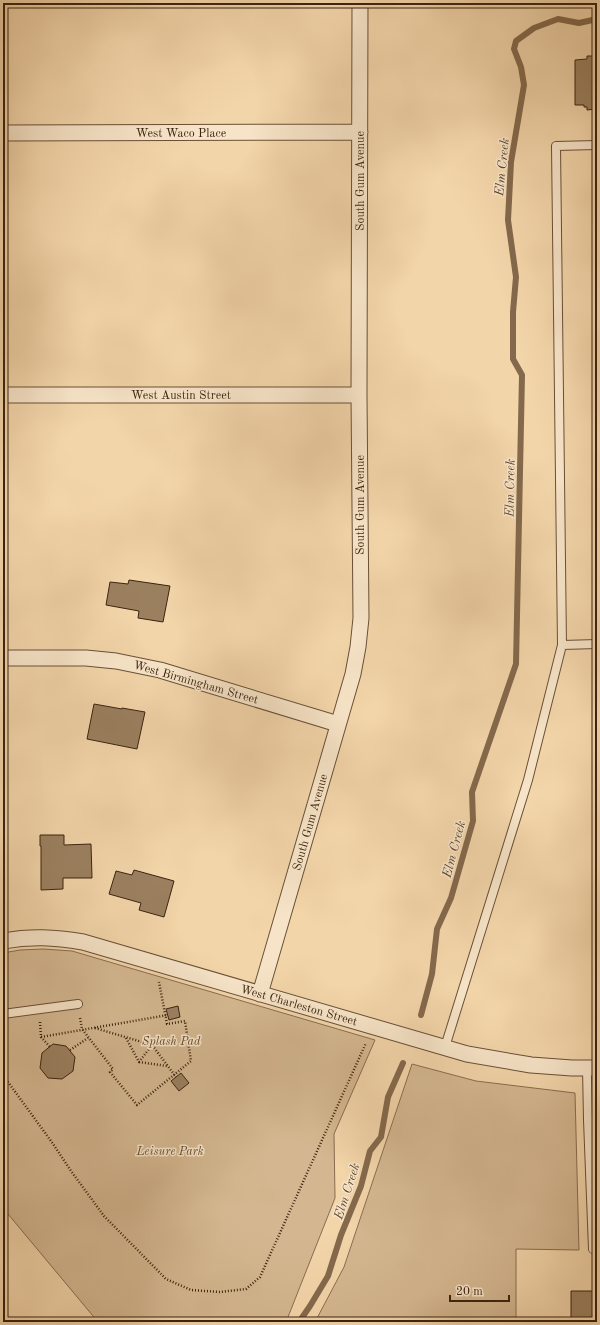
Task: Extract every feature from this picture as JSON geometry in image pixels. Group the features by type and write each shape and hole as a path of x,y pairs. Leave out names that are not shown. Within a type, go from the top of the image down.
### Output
{"street":[{"name":"South Gum Avenue","path":"260,994 353,674 358,647 360,618 360,3"},
{"name":"West Waco Place","path":"3,133 360,132"},
{"name":"West Austin Street","path":"3,395 359,395"},
{"name":"West Birmingham Street","path":"3,658 86,658 116,661 160,670 338,724"},
{"name":"West Charleston Street","path":"3,941 23,937 46,937 83,942 467,1054 531,1065 592,1068"}],"lane":[{"path":"444,1047 528,780 562,645 556,146 597,146"},
{"path":"562,645 597,644"},
{"path":"3,1014 78,1004"},
{"path":"592,1068 588,1120 593,1249 597,1249"},
{"path":"588,1120 597,1120"}],"path":[{"path":"78,1004 82,1029 113,1069 110,1072 136,1105 175,1076 191,1061 185,1021 167,1024 159,982"},
{"path":"39,1010 41,1037 50,1047"},
{"path":"41,1037 166,1015"},
{"path":"94,1027 152,1045 175,1076"},
{"path":"126,1037 139,1062"},
{"path":"70,1050 88,1038"},
{"path":"3,1074 104,1216 133,1246 166,1279 191,1290 220,1292 246,1289 260,1277 366,1043"},
{"path":"139,1062 152,1045"},
{"path":"139,1062 167,1066"}],"green space":[{"name":"Leisure Park","path":"43,949 72,951 375,1040 334,1134 335,1198 288,1317 283,1322 98,1322 3,1208 3,953 20,950"},
{"path":"412,1064 476,1081 575,1093 579,1250 516,1249 516,1322 315,1322 344,1267"}],"building":[{"path":"587,56 597,56 597,109 587,110 587,107 584,107 584,105 575,105 575,60 587,59"},
{"path":"129,580 170,586 163,622 138,618 139,611 106,605 110,582 128,584"},
{"path":"94,704 145,712 137,749 87,739"},
{"path":"40,835 64,835 64,845 91,844 92,878 63,878 63,889 41,890"},
{"path":"134,870 174,881 164,917 139,910 141,903 109,894 116,871 132,875"},
{"path":"178,1006 180,1017 169,1020 166,1009"},
{"path":"53,1044 66,1046 75,1057 73,1071 62,1079 48,1078 40,1068 42,1053"},
{"path":"181,1073 189,1083 179,1091 171,1081"},
{"path":"571,1291 597,1291 597,1322 571,1322"}],"waterway":[{"name":"Elm Creek","path":"421,1015 432,974 437,929 451,898 473,821 472,792 516,664 522,375 513,359 513,312 516,277 508,220 511,162 524,85 521,67 514,49 516,41 534,28 558,19 579,23 597,19"},
{"name":"Elm Creek","path":"299,1322 328,1276 341,1235 361,1186 370,1151 381,1137 388,1097 403,1063"}],"park label":[{"name":"Splash Pad","path":"171,1041"}]}
